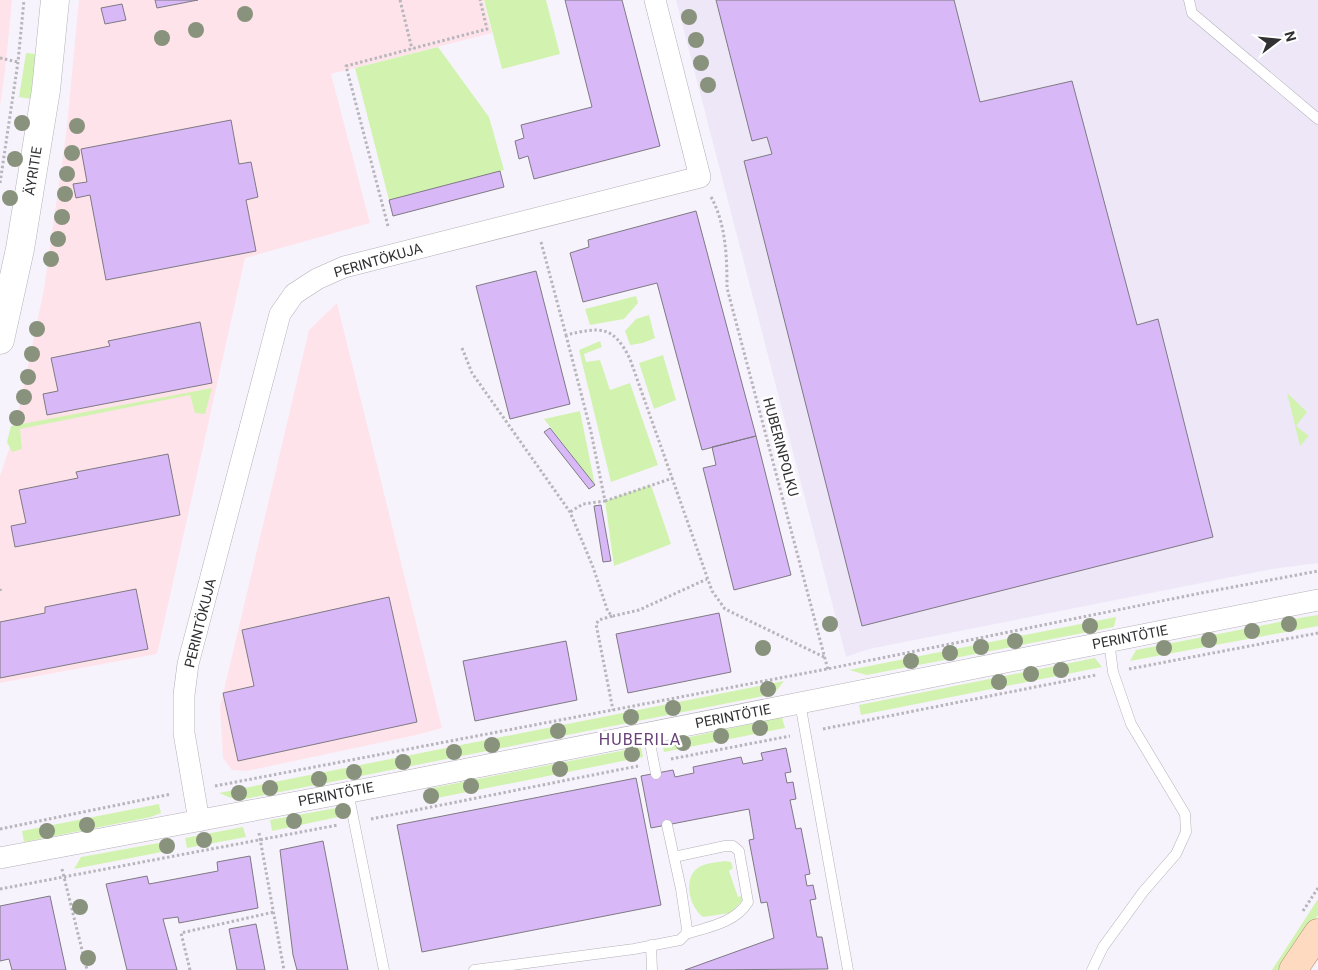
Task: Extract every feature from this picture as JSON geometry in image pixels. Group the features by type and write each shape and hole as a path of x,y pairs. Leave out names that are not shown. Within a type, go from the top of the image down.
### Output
{"main road":[{"path":"1293,970 1318,933"}],"street":[{"name":"ÄYRITIE","path":"0,340 20,249 45,100 55,0"},
{"path":"655,0 700,177"},
{"name":"PERINTÖKUJA","path":"199,820 184,732 184,695 188,664 274,333 280,314 294,294 318,279 344,267 700,177"},
{"name":"PERINTÖTIE","path":"0,858 348,792 1318,600"}],"lane":[{"path":"1189,0 1192,13 1318,119"},
{"path":"1092,970 1103,947 1126,915 1176,854 1186,832 1185,814 1130,724 1112,672 1109,640"},
{"path":"800,703 848,970"},
{"path":"648,733 656,774"},
{"path":"348,792 384,970"},
{"path":"667,825 686,917 686,934"},
{"path":"474,970 680,940 686,934 726,921 744,908 748,902 739,851 733,846 674,857"},
{"path":"651,945 652,970"}],"path":[{"path":"0,183 18,62 24,0"},
{"path":"400,0 412,49"},
{"path":"388,226 346,66 487,29 480,0"},
{"path":"0,58 18,62"},
{"name":"HUBERINPOLKU","path":"700,177 716,206 728,253 727,288 841,726"},
{"path":"541,242 591,432 604,501"},
{"path":"566,335 597,330 611,333 623,344 673,478 712,591 725,609 824,657"},
{"path":"462,348 472,373 570,512 594,567 608,612 612,616"},
{"path":"570,512 583,504 604,501 673,478"},
{"path":"0,829 193,790 827,669 1318,571"},
{"path":"612,710 596,624 599,620 639,610 708,579"},
{"path":"254,810 284,970"},
{"path":"58,847 87,970"},
{"path":"190,970 180,933 274,912"}],"shaded area":[{"path":"0,0 12,0 0,106"},
{"path":"79,0 483,0 492,33 331,74 370,223 245,258 157,654 0,683 0,476 13,437 44,289 66,135"},
{"path":"676,0 1318,0 1318,563 1272,569 869,649 846,657"},
{"path":"337,303 442,728 247,771 232,770 223,758 220,707 309,330"}],"green space":[{"path":"484,0 546,0 560,54 502,69"},
{"path":"438,47 489,117 504,170 389,200 355,68"},
{"path":"26,53 36,54 31,99 19,97"},
{"path":"636,296 638,303 624,319 590,325 585,309"},
{"path":"649,315 655,338 643,343 630,345 625,331 636,319"},
{"path":"600,341 602,347 584,354 586,362 600,360 610,390 630,383 658,465 611,482 579,350"},
{"path":"663,355 676,400 654,409 639,363"},
{"path":"212,388 205,414 195,413 190,395 20,429 22,449 12,452 7,442 11,426"},
{"path":"1287,393 1307,412 1296,426 1309,436 1300,446"},
{"path":"580,411 595,485 544,419"},
{"path":"651,485 671,544 614,566 605,501"},
{"path":"1318,615 1318,626 1130,661 1136,650"},
{"path":"1116,617 1114,627 867,675 849,670"},
{"path":"1095,658 1102,667 861,715 859,705"},
{"path":"784,681 774,694 245,799 231,798 219,793"},
{"path":"782,717 785,728 664,752 662,743"},
{"path":"641,747 643,757 427,800 432,788"},
{"path":"159,804 161,813 151,817 24,842 22,831"},
{"path":"336,808 338,817 272,831 270,820"},
{"path":"243,827 246,837 187,848 185,838"},
{"path":"170,841 172,850 74,869 81,857"},
{"path":"725,861 731,862 733,868 729,871 738,897 740,896 744,899 730,913 703,917 694,906 691,898 689,883 691,876 701,866"},
{"path":"1318,899 1318,915 1282,970 1272,970"}],"building":[{"path":"155,0 198,0 157,8"},
{"path":"565,0 622,0 660,146 534,179 528,156 519,159 515,141 524,138 521,125 592,107"},
{"path":"716,0 954,0 980,102 1072,81 1137,325 1158,319 1213,537 862,626 744,161 772,154 767,137 752,141"},
{"path":"122,4 126,20 105,24 101,8"},
{"path":"231,120 239,164 251,162 258,197 246,200 256,251 106,280 90,195 76,198 73,184 87,182 81,149"},
{"path":"500,171 504,187 393,216 389,200"},
{"path":"696,211 756,436 702,450 657,283 583,302 570,253 589,247 588,240"},
{"path":"536,271 570,404 510,419 476,286"},
{"path":"200,322 212,383 47,415 43,394 58,391 51,358 110,346 108,341"},
{"path":"550,428 595,485 589,489 544,432"},
{"path":"756,436 791,575 734,590 703,468 716,465 712,447"},
{"path":"168,454 180,515 15,547 11,526 26,523 19,490 78,478 76,472"},
{"path":"601,505 611,561 603,562 594,506"},
{"path":"136,589 148,649 0,678 0,622 45,613 45,607"},
{"path":"389,597 417,722 238,761 223,693 254,686 242,630"},
{"path":"719,613 731,672 628,693 616,634"},
{"path":"566,641 577,700 475,721 463,661"},
{"path":"786,748 791,772 785,773 787,783 793,782 796,799 790,800 796,829 801,828 810,874 805,875 807,886 813,885 816,899 810,900 817,937 822,937 828,969 685,970 774,938 767,902 761,903 749,840 754,839 749,809 651,828 641,776 673,770 675,777 694,773 693,767 741,757 743,764 763,760 761,753"},
{"path":"636,778 661,905 422,952 397,825"},
{"path":"323,841 348,970 297,970 293,955 280,850"},
{"path":"250,856 258,908 179,923 178,917 163,919 177,970 127,970 106,884 147,876 149,884 218,871 217,862"},
{"path":"50,896 66,970 12,970 9,959 0,961 0,906"},
{"path":"256,924 265,970 237,970 229,929"}],"district":[{"name":"HUBERILA","path":"640,739"}]}
